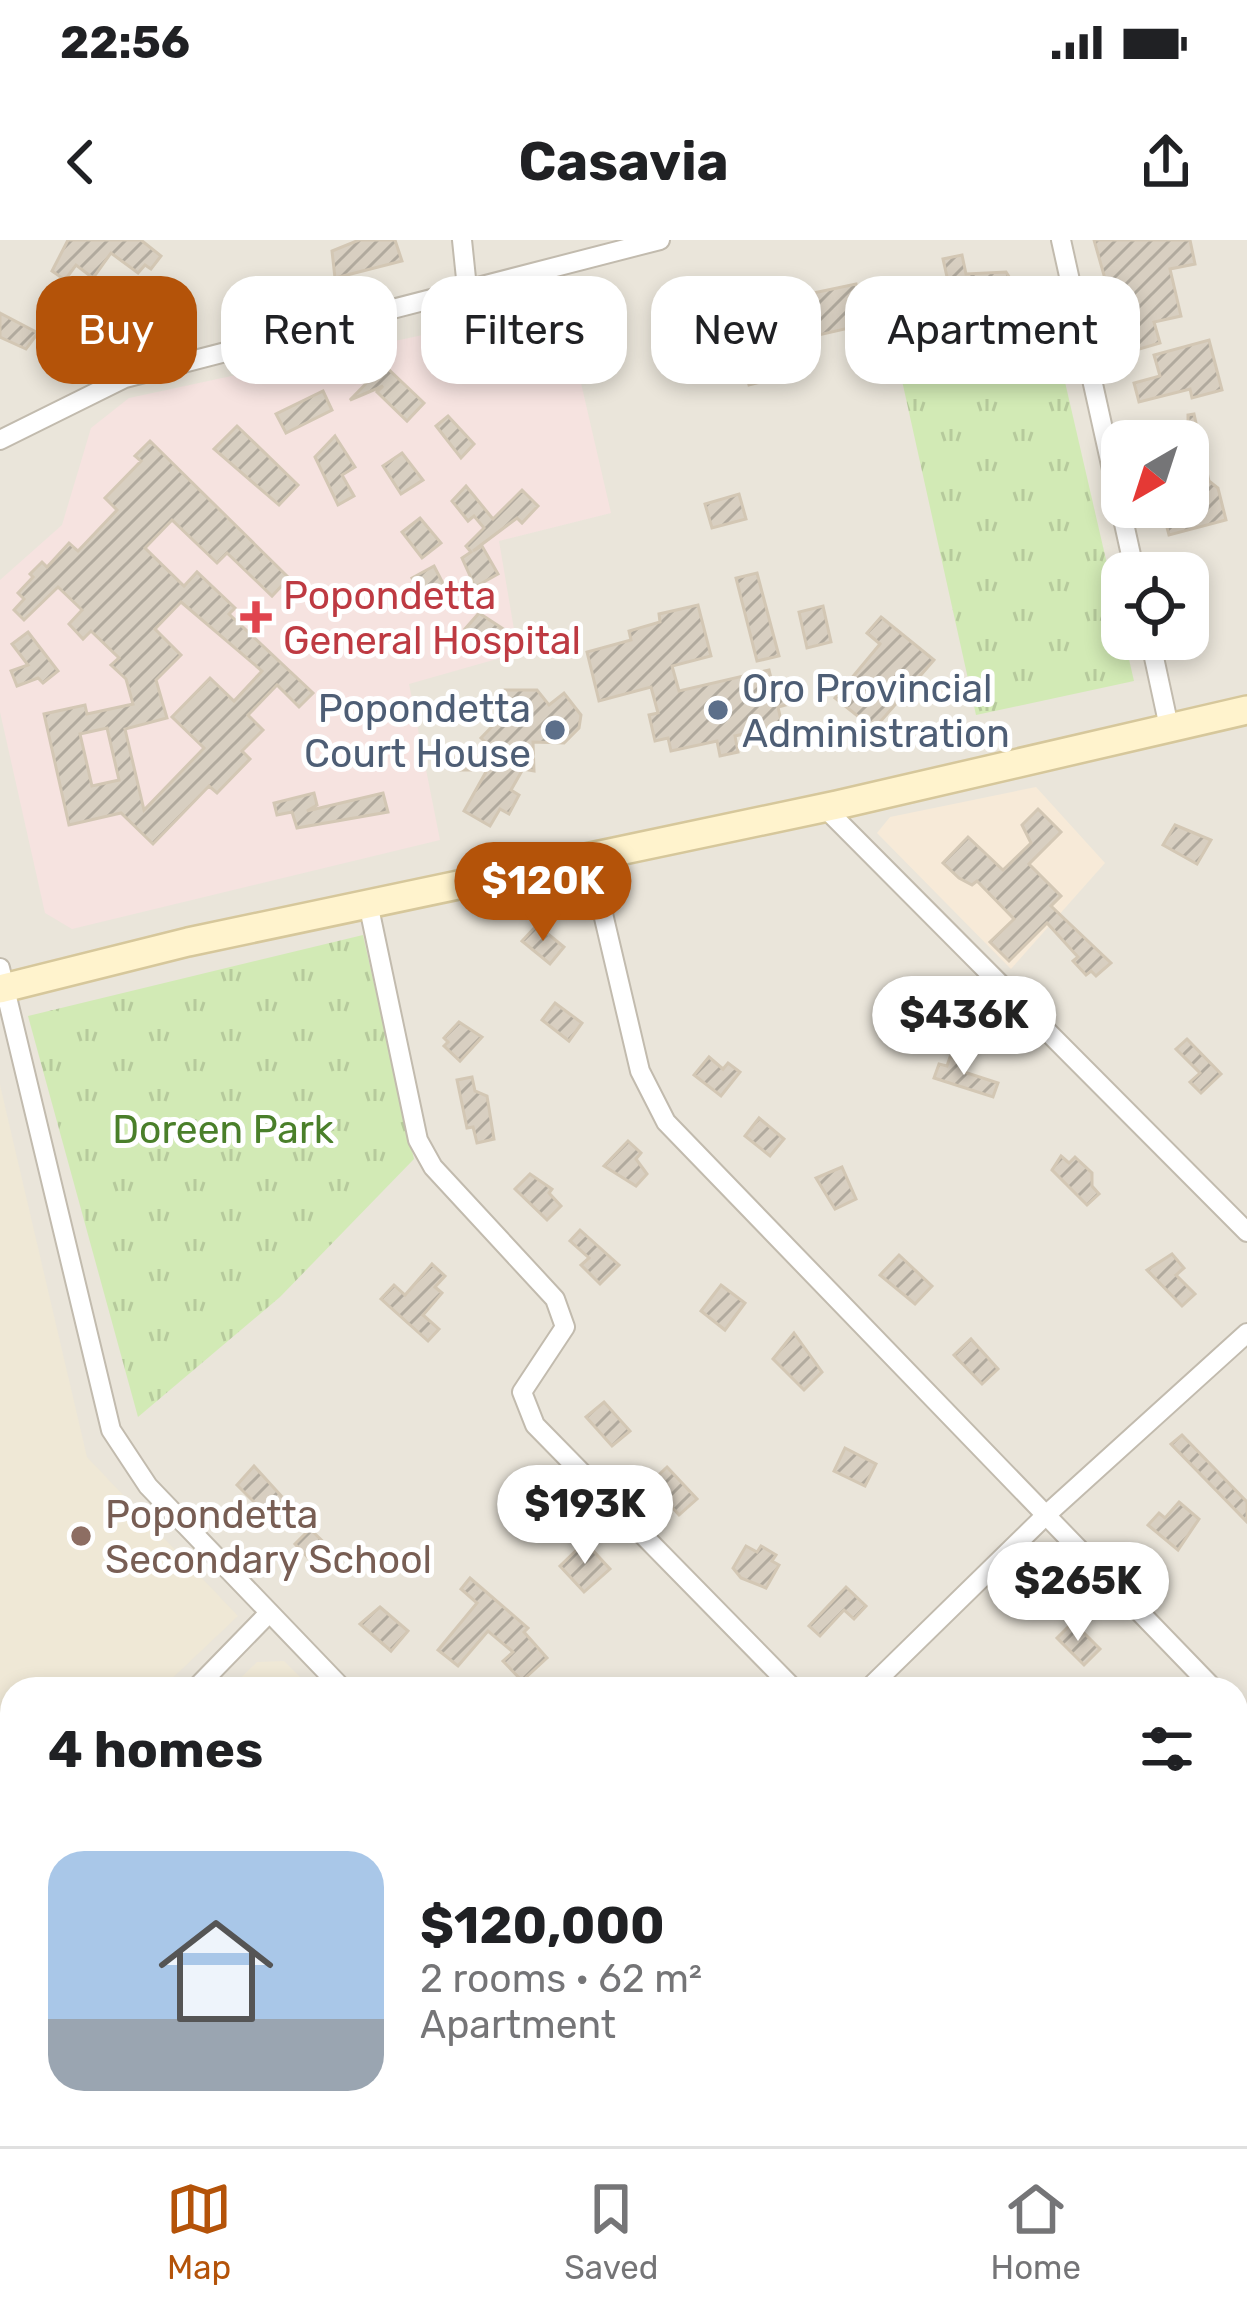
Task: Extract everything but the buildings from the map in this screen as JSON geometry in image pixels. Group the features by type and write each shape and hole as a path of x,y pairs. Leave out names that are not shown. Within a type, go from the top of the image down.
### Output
{"main road":[{"path":"2,982 824,807 1247,710"}],"street":[{"path":"462,240 466,276"},
{"path":"515,276 660,240"},
{"path":"1061,240 1130,552"},
{"path":"0,440 125,378 421,300"},
{"path":"1155,660 1169,727"},
{"path":"824,807 1247,1232"},
{"path":"589,854 640,1071 666,1122 1202,1677"},
{"path":"368,903 418,1140 433,1167 555,1299 565,1327 522,1392 535,1424 782,1677"},
{"path":"2,982 111,1430 148,1486 332,1677"},
{"path":"880,1677 1046,1515 1247,1333"},
{"path":"207,1677 269,1613"}],"shaded area":[{"path":"0,240 1247,240 1247,1677 0,1677"},
{"name":"Popondetta General Hospital","path":"421,335 421,384 581,384 611,513 499,541 518,653 409,684 440,840 72,929 45,913 0,712 0,580 62,525 91,428 129,398 221,378 221,384 397,384 397,341"},
{"path":"1036,787 1105,863 1011,969 877,833 890,817"},
{"name":"Popondetta Secondary School","path":"0,1085 87,1457 238,1616 174,1677 0,1677"},
{"path":"284,1661 300,1677 241,1677 257,1662"}],"green space":[{"path":"903,384 1065,384 1104,552 1101,660 1129,660 1134,681 976,715"},
{"name":"Doreen Park","path":"363,935 414,1159 280,1297 138,1417 28,1016"}],"place":[{"name":"Popondetta General Hospital","path":"256,617"},
{"name":"Oro Provincial Administration","path":"718,710"},
{"name":"Popondetta Court House","path":"555,730"},
{"name":"Popondetta Secondary School","path":"81,1536"}]}
